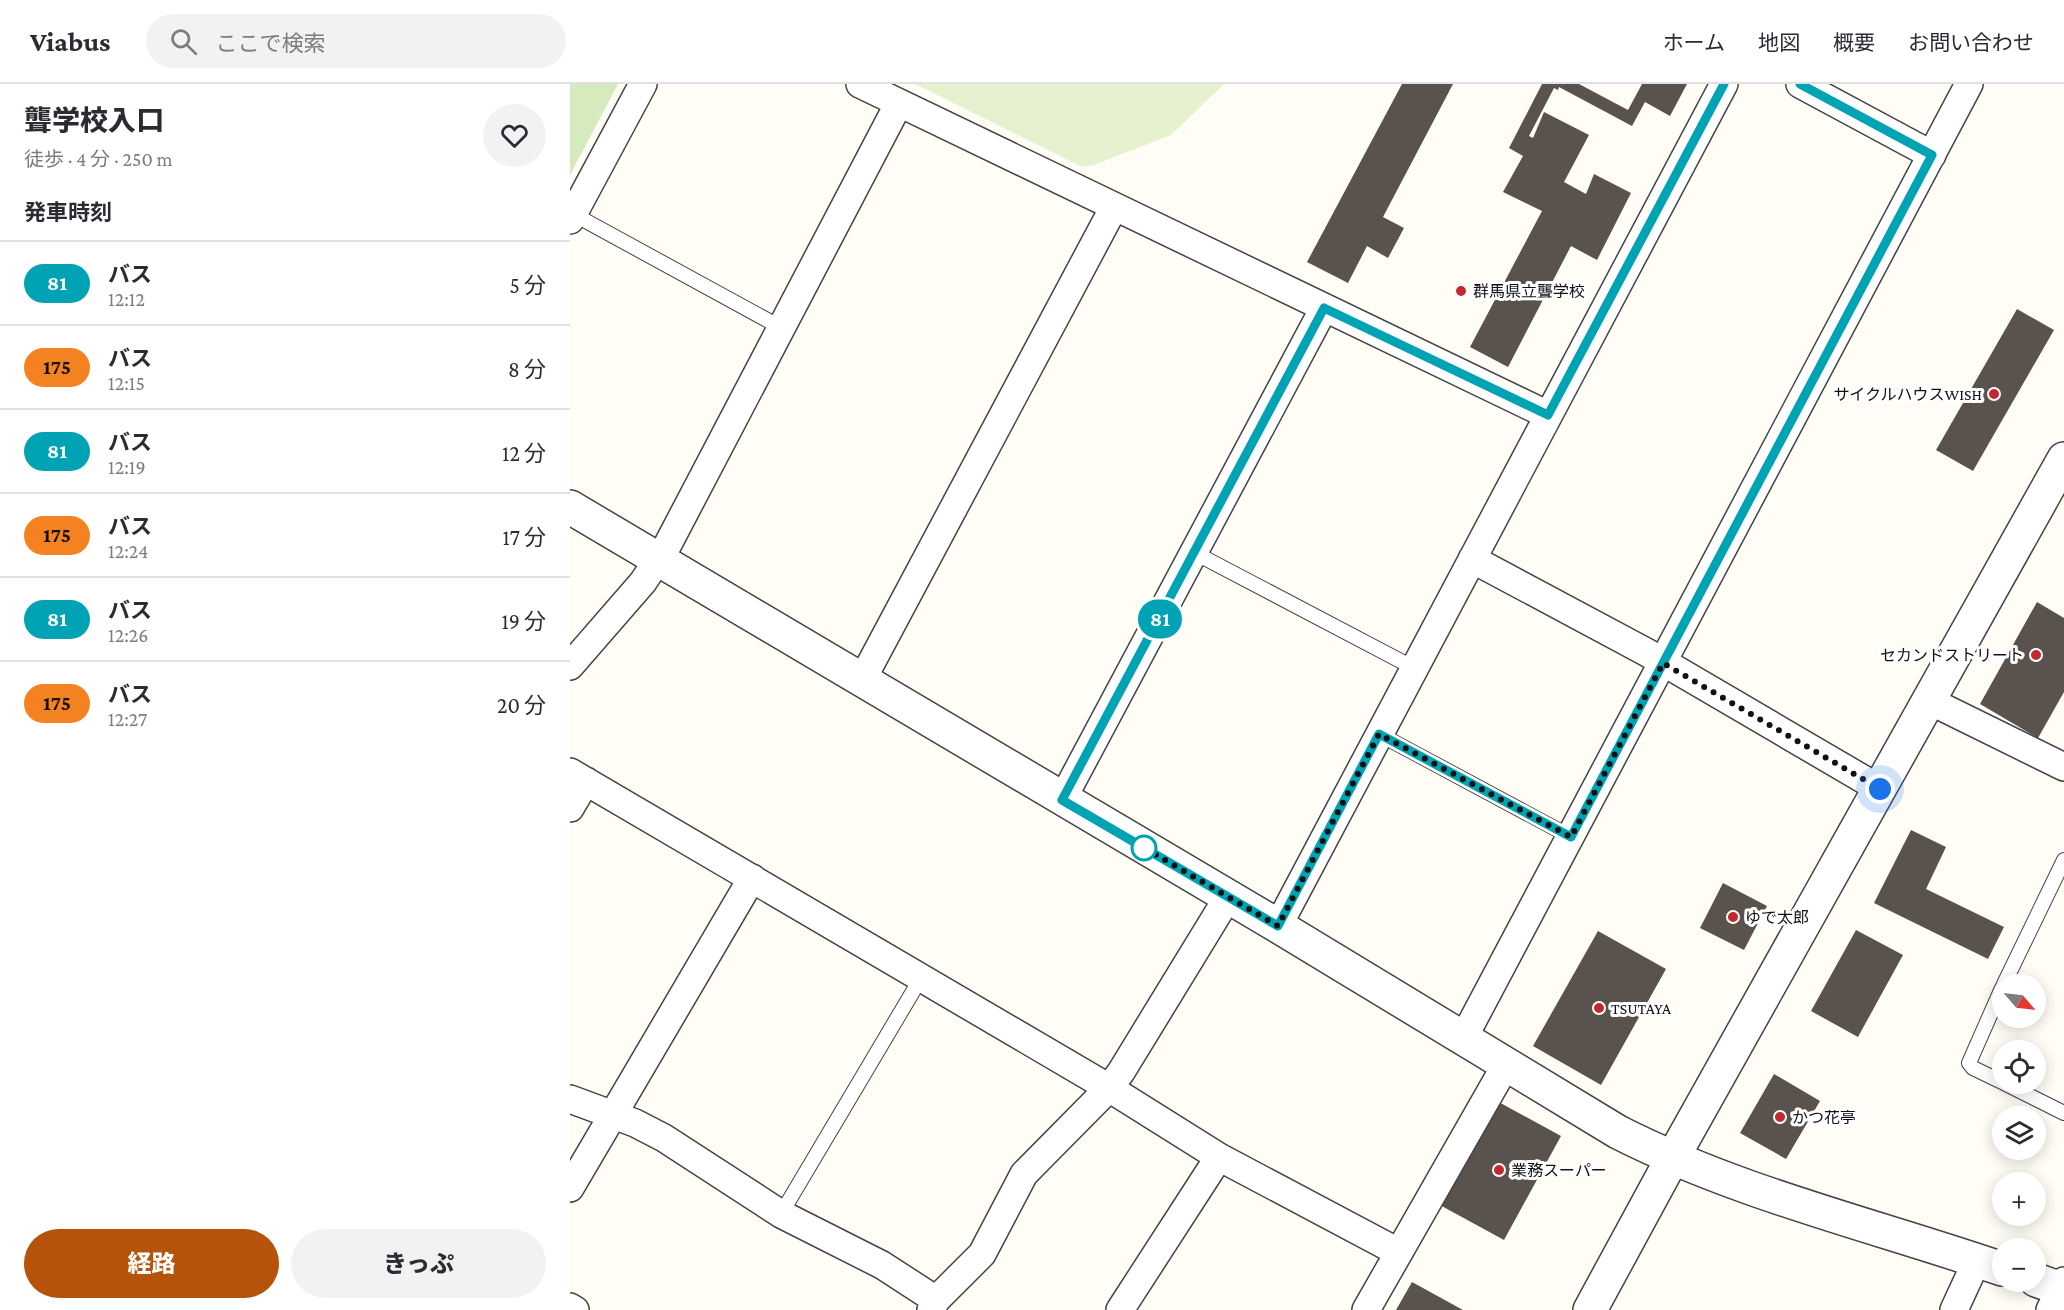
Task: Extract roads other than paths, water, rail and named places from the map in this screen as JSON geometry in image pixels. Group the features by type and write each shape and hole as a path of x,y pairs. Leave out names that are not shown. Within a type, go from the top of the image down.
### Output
{"street":[{"path":"572,217 643,84"},
{"path":"860,84 1548,415"},
{"path":"1278,926 1724,84"},
{"path":"1800,84 1932,155"},
{"path":"1464,1037 1969,84"},
{"path":"570,666 643,582 659,559 899,103"},
{"path":"862,680 1114,207"},
{"path":"1062,800 1324,308"},
{"path":"1590,1310 1672,1159 2064,459"},
{"path":"570,507 1278,926 1618,1132 1672,1159 1724,1179 1990,1264 1954,1310"},
{"path":"1472,559 1663,663 1880,789"},
{"path":"1930,701 2064,766"},
{"path":"570,808 578,777 1109,1088 1220,1157 1398,1252"},
{"path":"570,1188 752,878"},
{"path":"570,1099 614,1114 684,1149 781,1214 882,1265 933,1305 982,1254 1024,1174 1109,1088 1228,897"},
{"path":"1366,1310 1507,1063"},
{"path":"1120,1310 1220,1157"},
{"path":"570,1307 574,1310"}],"lane":[{"path":"572,217 780,327"},
{"path":"1195,553 1414,668"},
{"path":"1379,734 1571,837"},
{"path":"2009,974 2064,860"},
{"path":"781,1214 921,978"},
{"path":"1992,1011 1969,1063 1973,1068 1992,1078"},
{"path":"2025,1094 2064,1113"}],"place":[{"name":"群馬県立聾学校","path":"1461,291"},
{"name":"サイクルハウスWISH","path":"1994,394"},
{"name":"セカンドストリート","path":"2036,655"},
{"name":"ゆで太郎","path":"1733,917"},
{"name":"TSUTAYA","path":"1599,1008"},
{"name":"かつ花亭","path":"1780,1117"},
{"name":"業務スーパー","path":"1499,1170"}]}
